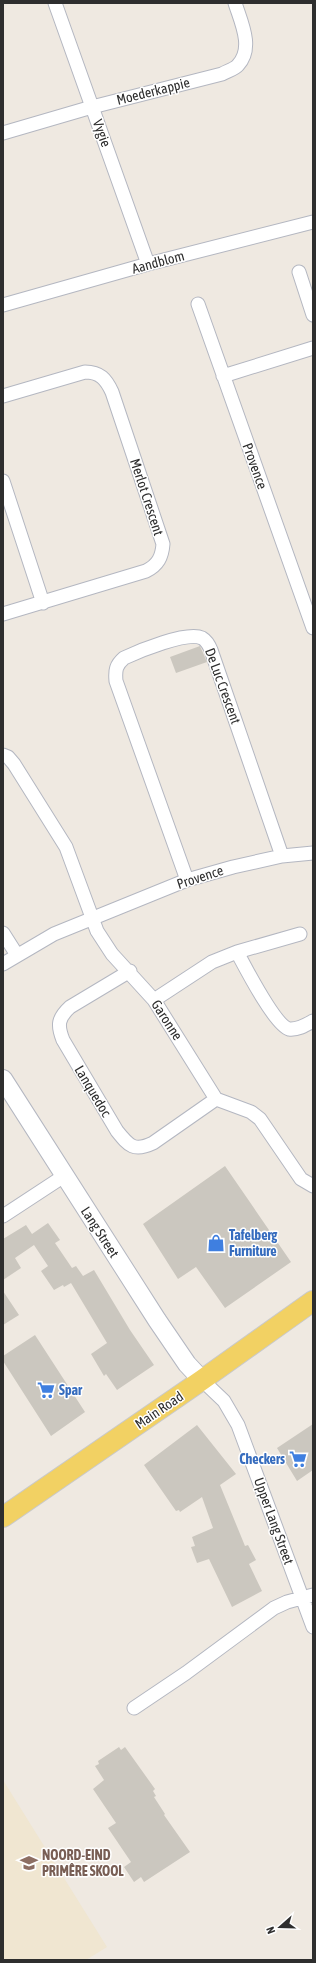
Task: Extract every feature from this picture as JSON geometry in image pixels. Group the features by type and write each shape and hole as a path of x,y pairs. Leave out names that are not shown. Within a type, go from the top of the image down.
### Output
{"main road":[{"name":"Main Road","path":"3,1518 313,1301"}],"street":[{"name":"Vygie","path":"55,3 148,264"},
{"name":"Moederkappie","path":"3,133 92,107 222,74 238,66 245,54 246,40 235,3"},
{"name":"Aandblom","path":"3,305 148,264 313,222"},
{"path":"299,272 313,315"},
{"name":"Provence","path":"198,304 313,628"},
{"path":"223,376 313,348"},
{"name":"Merlot Crescent","path":"3,396 85,372 94,372 108,382 163,544 162,554 159,561 154,567 146,571 3,614"},
{"path":"3,481 43,602"},
{"name":"De Luc Crescent","path":"187,880 116,681 115,672 118,664 124,658 184,638 201,638 207,641 282,856"},
{"name":"Garonne","path":"3,755 8,757 14,764 66,847 103,942 154,1000 216,1099"},
{"name":"Provence","path":"92,917 187,880 233,867 282,856 313,853"},
{"path":"3,964 54,934 92,917"},
{"path":"3,933 17,955"},
{"path":"154,1000 198,970 237,952 300,934"},
{"path":"237,952 273,1014 284,1026 290,1029 296,1028 313,1021"},
{"name":"Lanquedoc","path":"130,971 70,1008 62,1014 58,1021 59,1030 63,1040 117,1131 126,1143 134,1147 144,1147 153,1143 216,1099"},
{"name":"Lang Street","path":"3,1079 157,1320 187,1364 202,1380"},
{"path":"216,1099 251,1112 260,1119 301,1179 313,1186"},
{"path":"3,1216 64,1176"},
{"name":"Upper Lang Street","path":"202,1380 224,1401 238,1425 308,1597 313,1627"},
{"path":"134,1708 186,1673 274,1608 308,1597"}],"shaded area":[{"name":"NOORD-EIND PRIMÊRE SKOOL","path":"3,1780 107,1947 86,1960 3,1960"}],"building":[{"path":"200,646 207,662 176,673 170,657"},
{"name":"Tafelberg Furniture","path":"225,1166 291,1262 225,1308 196,1267 178,1279 143,1224"},
{"path":"48,1223 60,1240 55,1243 72,1268 76,1266 83,1276 94,1270 130,1330 154,1365 117,1390 106,1374 104,1376 91,1354 107,1343 71,1283 54,1290 41,1271 48,1266 34,1245 15,1258 21,1268 3,1280 3,1239 26,1225 32,1234"},
{"path":"3,1291 19,1315 3,1325"},
{"name":"Spar","path":"35,1335 85,1412 51,1436 3,1361 3,1356"},
{"name":"Checkers","path":"313,1424 313,1470 297,1481 277,1448"},
{"path":"197,1425 236,1474 220,1485 245,1546 248,1545 256,1560 249,1564 262,1591 232,1607 209,1559 197,1563 191,1547 195,1546 192,1537 213,1528 202,1497 180,1512 179,1510 176,1511 144,1465"},
{"path":"119,1747 121,1750 125,1747 155,1789 153,1791 156,1796 154,1797 165,1814 164,1815 190,1852 144,1882 141,1877 134,1882 124,1867 131,1862 108,1828 116,1823 93,1789 104,1780 95,1766 99,1764 98,1761"}],"place":[{"name":"Tafelberg Furniture","path":"216,1243"},
{"name":"Spar","path":"46,1390"},
{"name":"Checkers","path":"298,1459"},
{"name":"NOORD-EIND PRIMÊRE SKOOL","path":"29,1863"}]}
